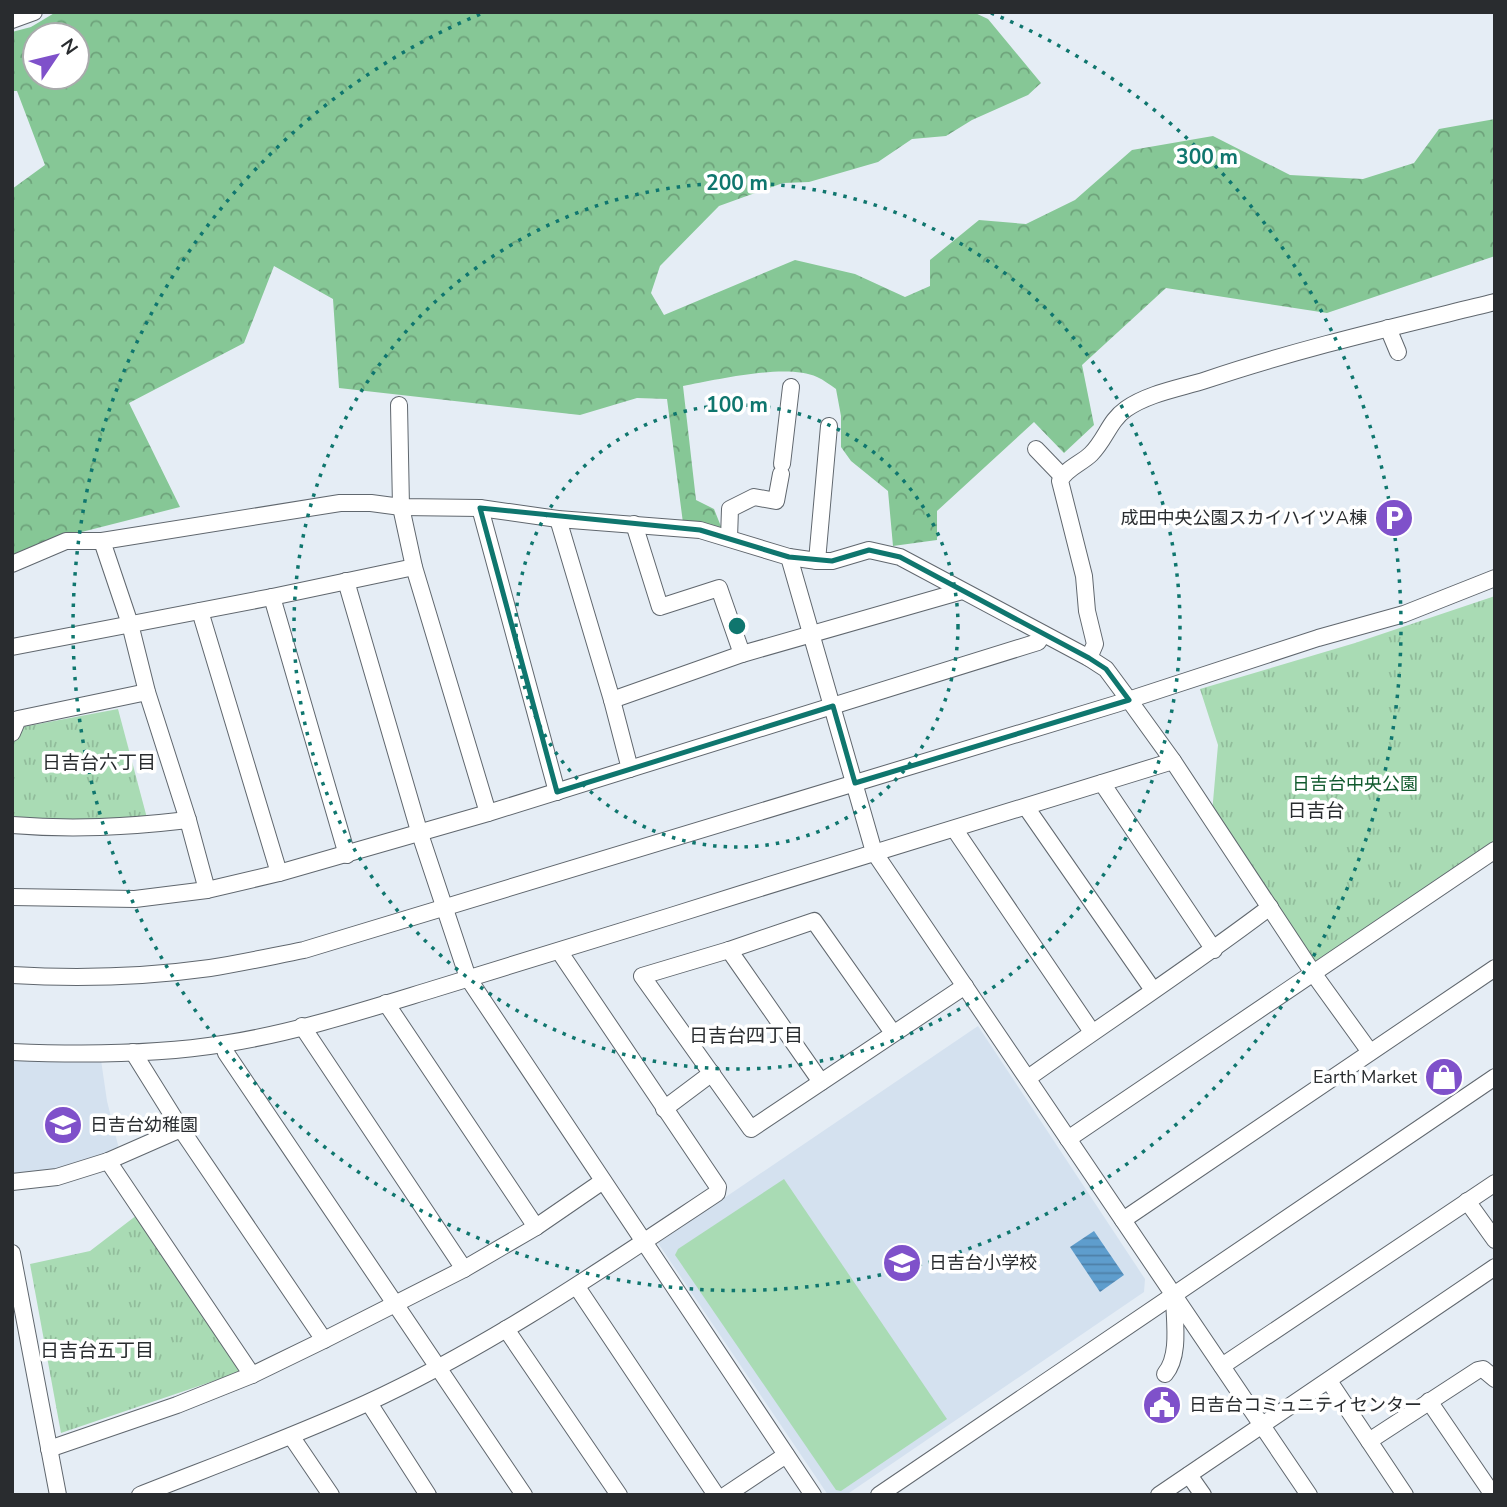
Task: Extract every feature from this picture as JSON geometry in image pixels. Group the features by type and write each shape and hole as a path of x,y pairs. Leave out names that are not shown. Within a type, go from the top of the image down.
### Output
{"street":[{"path":"12,20 34,12"},
{"path":"1089,658 1095,644 1087,611 1084,576 1059,481 1105,440 1109,425 1115,417 1144,400 1297,351 1495,302"},
{"path":"1388,328 1398,352"},
{"path":"729,538 730,509 754,497 776,501 790,387"},
{"path":"399,405 401,507 414,566 488,813"},
{"path":"817,561 829,426"},
{"path":"1037,449 1062,476"},
{"path":"12,564 66,541 102,541 340,503 480,508 558,519 700,530 789,557 817,561 831,561 869,550 900,556 1089,658 1110,673 1173,761 1313,973 1370,1052"},
{"path":"480,508 557,792"},
{"path":"558,519 630,769"},
{"path":"634,524 660,607 719,588 742,654"},
{"path":"102,541 130,624 147,692 188,820 207,890"},
{"path":"789,557 874,852 1309,1495"},
{"path":"12,646 272,597 414,566"},
{"path":"12,975 56,977 165,973 304,950 1129,699 1318,638 1404,614 1495,578"},
{"path":"346,581 419,831 468,978 813,1495"},
{"path":"612,700 742,654 962,590"},
{"path":"272,597 347,855"},
{"path":"200,611 279,873"},
{"path":"12,897 135,899 207,890 279,873 557,792 1038,642 1043,634"},
{"path":"12,733 18,719 147,692"},
{"path":"12,1052 67,1055 223,1044 303,1026 559,951 1173,761"},
{"path":"1102,783 1214,950"},
{"path":"1026,807 1153,990"},
{"path":"12,825 119,828 188,820"},
{"path":"955,830 1092,1032"},
{"path":"1068,1139 1495,850"},
{"path":"1028,1079 1092,1032 1214,950 1270,907"},
{"path":"892,1033 814,921 642,976 751,1129 965,986"},
{"path":"729,950 821,1082"},
{"path":"141,1495 369,1403 438,1368 577,1287 717,1193 718,1187 559,951"},
{"path":"1123,1220 1495,968"},
{"path":"386,1003 536,1227"},
{"path":"303,1026 464,1269"},
{"path":"223,1044 226,1053 524,1495"},
{"path":"133,1052 181,1129 324,1340"},
{"path":"664,1109 712,1073"},
{"path":"879,1495 1495,1077"},
{"path":"12,1182 57,1177 108,1161 181,1129"},
{"path":"108,1161 252,1375"},
{"path":"49,1449 177,1405 252,1375 464,1269 536,1227 603,1181"},
{"path":"1222,1366 1495,1183"},
{"path":"1468,1201 1495,1240"},
{"path":"12,1253 58,1495"},
{"path":"1159,1495 1495,1267"},
{"path":"577,1287 716,1495"},
{"path":"1165,1374 1172,1366 1174,1354 1174,1294"},
{"path":"506,1329 619,1495"},
{"path":"12,1347 30,1345"},
{"path":"1369,1441 1478,1370 1483,1369 1495,1379"},
{"path":"1329,1381 1405,1495"},
{"path":"1429,1401 1493,1495"},
{"path":"369,1403 428,1495"},
{"path":"291,1436 331,1495"},
{"path":"726,1495 786,1455"},
{"path":"1189,1475 1203,1495"}],"highlighted area":[{"path":"480,508 700,530 789,557 832,561 869,550 900,557 1089,658 1106,669 1129,700 855,783 833,706 557,792"}],"shaded area":[{"name":"日吉台小学校","path":"978,1026 1145,1279 1144,1292 846,1495 828,1495 658,1243"},
{"name":"日吉台幼稚園","path":"12,1057 101,1060 107,1101 119,1149 59,1173 18,1178 12,1174"}],"green space":[{"path":"56,12 973,12 988,19 1041,83 1028,95 972,120 946,136 912,139 878,162 809,182 783,183 719,206 660,266 651,293 664,315 795,260 855,274 905,297 930,286 930,260 979,220 1026,224 1075,200 1132,150 1213,136 1290,175 1363,179 1414,163 1439,129 1495,119 1495,256 1327,313 1166,288 1082,365 1094,425 1064,453 1034,422 937,511 937,540 893,546 888,491 851,461 841,447 841,416 836,389 817,377 804,373 770,372 683,386 696,500 714,509 722,529 683,523 667,399 637,398 580,415 339,388 333,299 274,266 244,343 129,403 180,507 58,538 12,555 12,189 45,165 17,91 12,91 12,32 21,30 21,91 91,91 91,21 41,21"},
{"name":"日吉台中央公園","path":"1495,596 1495,852 1315,966 1212,813 1218,745 1200,689 1355,643"},
{"path":"118,709 147,818 58,821 12,818 12,742 16,732 22,727"},
{"path":"784,1179 947,1419 841,1491 836,1490 675,1255 678,1249"},
{"path":"137,1215 243,1371 61,1433 30,1264 90,1251"}],"water":[{"path":"1094,1231 1124,1275 1100,1292 1070,1247"}],"place":[{"name":"成田中央公園スカイハイツA棟","path":"1394,518"},
{"name":"Earth Market","path":"1444,1077"},
{"name":"日吉台幼稚園","path":"63,1125"},
{"name":"日吉台小学校","path":"902,1263"},
{"name":"日吉台コミュニティセンター","path":"1162,1405"}],"district":[{"name":"日吉台六丁目","path":"99,763"},
{"name":"日吉台","path":"1316,811"},
{"name":"日吉台四丁目","path":"746,1036"},
{"name":"日吉台五丁目","path":"97,1351"}]}
